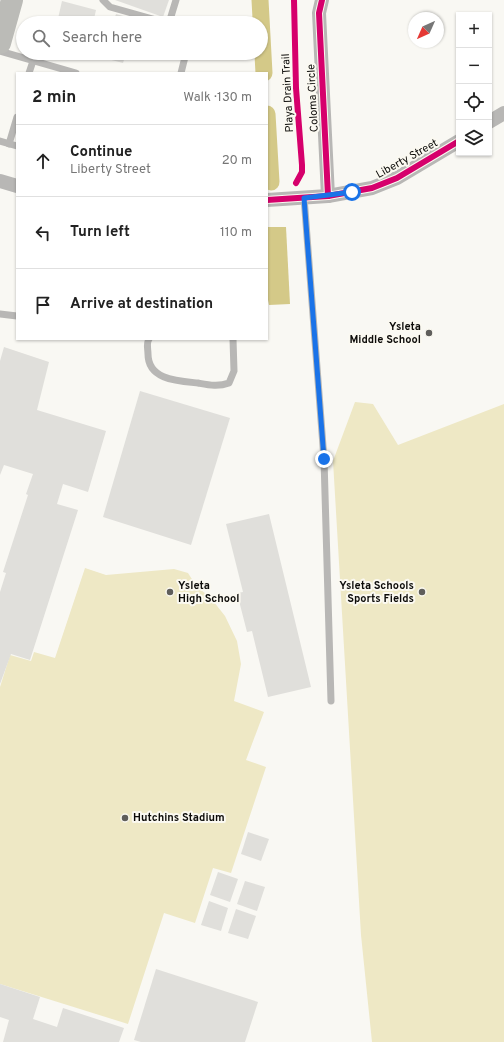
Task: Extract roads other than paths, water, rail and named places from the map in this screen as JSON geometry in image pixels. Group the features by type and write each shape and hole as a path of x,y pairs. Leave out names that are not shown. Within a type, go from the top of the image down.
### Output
{"main road":[{"path":"0,43 12,0"}],"street":[{"name":"Coloma Circle","path":"322,0 319,14 328,196"},
{"path":"492,120 504,113"},
{"name":"Liberty Street","path":"268,200 328,196 372,188 391,180 456,142"},
{"path":"0,181 16,186"}],"lane":[{"path":"103,0 110,7 143,16"},
{"path":"170,16 176,0"},
{"path":"0,51 16,56"},
{"path":"30,60 72,72"},
{"path":"181,72 184,60"},
{"path":"30,72 33,61"},
{"path":"9,144 16,120"},
{"path":"0,141 16,146"},
{"path":"304,198 324,459 331,702"},
{"path":"0,314 16,316"},
{"path":"148,340 147,342 148,362 157,374 172,380 220,386 228,383 234,371 232,340"}],"waterway":[{"path":"260,0 261,16"},
{"path":"263,60 264,72"},
{"path":"268,131 271,182"}],"place":[{"name":"Ysleta Middle School","path":"429,333"},
{"name":"Ysleta High School","path":"170,592"},
{"name":"Ysleta Schools Sports Fields","path":"422,592"},
{"name":"Hutchins Stadium","path":"125,818"}]}
